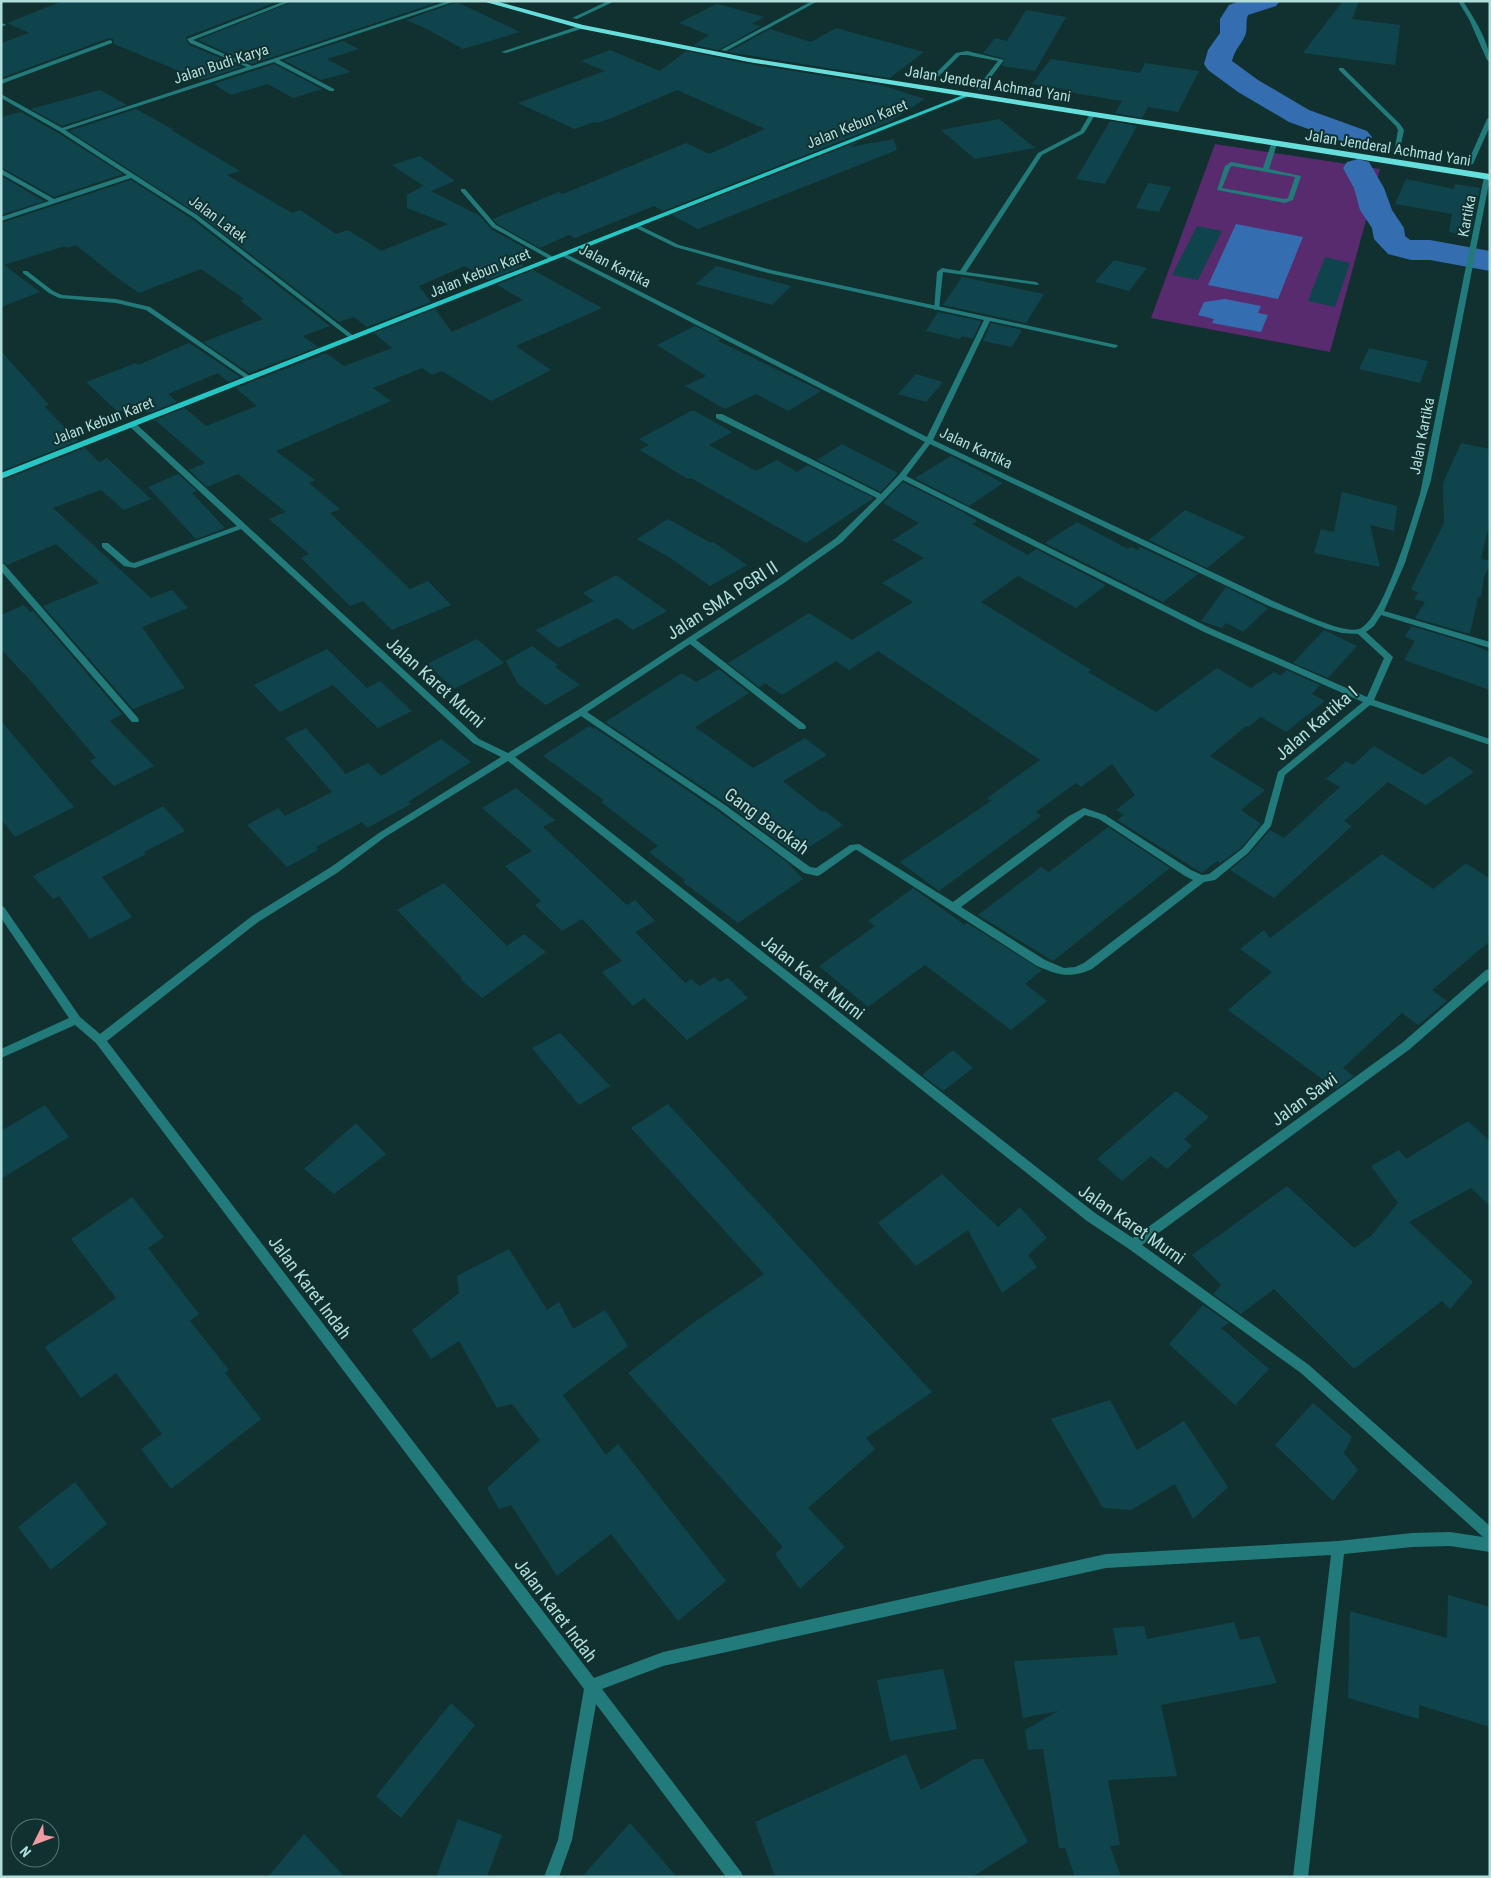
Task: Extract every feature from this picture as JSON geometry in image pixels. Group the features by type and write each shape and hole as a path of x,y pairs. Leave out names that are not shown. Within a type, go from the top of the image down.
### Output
{"highway":[{"name":"Jalan Jenderal Achmad Yani","path":"486,1 582,27 749,60 1092,115 1340,144 1370,154 1489,174"},
{"name":"Jalan Jenderal Achmad Yani","path":"512,1 574,18 724,50 761,54 978,88 1219,131 1274,144 1340,154 1397,153 1470,164 1489,174"}],"main road":[{"name":"Jalan Kebun Karet","path":"1,476 968,95"}],"street":[{"path":"251,67 192,42 190,39 290,1"},
{"name":"Jalan Budi Karya","path":"61,130 454,1"},
{"path":"574,18 612,1"},
{"path":"724,50 816,1"},
{"path":"1460,1 1472,19 1490,60"},
{"path":"504,52 582,27"},
{"path":"1,82 110,42"},
{"path":"931,81 958,54 967,53 1001,60 978,88"},
{"path":"275,60 332,90"},
{"path":"1341,69 1398,125 1401,130 1397,153"},
{"path":"1,96 61,130"},
{"path":"962,272 1040,154 1082,132 1092,115"},
{"path":"1470,164 1490,119"},
{"name":"Jalan Latek","path":"61,130 195,216 353,338"},
{"path":"1266,169 1274,144"},
{"path":"1234,164 1266,169 1298,176 1290,200 1219,189 1228,165 1234,164"},
{"path":"1,172 53,201"},
{"name":"Kartika","path":"1472,257 1489,174"},
{"path":"1,219 130,176"},
{"path":"463,190 494,226 554,259"},
{"path":"636,226 665,241 691,251 817,283 1116,346"},
{"name":"Jalan Kartika","path":"564,255 929,441 1272,604 1330,627 1361,632 1369,629 1380,612 1418,516 1472,257"},
{"path":"936,308 940,272 944,270 1036,284"},
{"path":"25,272 51,292 61,296 116,301 148,308 250,379"},
{"name":"Jalan SMA PGRI II","path":"100,1040 255,919 334,870 382,835 581,712 781,581 840,540 902,477 929,441 988,319"},
{"path":"719,416 882,497"},
{"name":"Jalan Karet Murni","path":"132,425 476,741 509,757 1091,1217 1305,1369 1490,1535"},
{"path":"902,477 1207,630 1369,702 1490,742"},
{"path":"105,545 127,564 135,566 243,526"},
{"path":"1,566 135,720"},
{"path":"1380,612 1490,645"},
{"name":"Jalan Kartika I","path":"1065,973 1078,972 1088,966 1201,879 1212,877 1246,851 1268,824 1281,774 1369,702 1389,657 1361,632"},
{"path":"690,640 802,727"},
{"name":"Gang Barokah","path":"581,712 722,807 807,870 817,872 853,847 859,846 1041,964 1065,973"},
{"path":"954,907 1084,811 1102,817 1188,873 1201,879"},
{"name":"Jalan Karet Indah","path":"1,910 76,1020 100,1040 736,1877"},
{"name":"Jalan Sawi","path":"1133,1245 1406,1046 1490,973"},
{"path":"1,1054 76,1020"},
{"path":"551,1877 566,1840 592,1686 663,1659 1106,1561 1338,1548 1450,1538 1490,1545"},
{"path":"1300,1877 1338,1548"}],"shaded area":[{"path":"1215,144 1380,169 1330,352 1151,318"}],"water":[{"path":"1236,224 1303,237 1278,299 1208,285"},
{"path":"1225,299 1261,306 1258,313 1268,315 1261,332 1212,323 1214,319 1198,315 1204,302"}],"building":[{"path":"63,1 279,1 186,37 189,45 242,67 201,80 114,44 113,39 109,38 1,78 1,43 29,33 7,23"},
{"path":"294,1 441,1 252,64 198,40"},
{"path":"1343,1 1359,1 1352,19 1400,25 1395,65 1303,53"},
{"path":"457,2 520,32 463,49 406,20"},
{"path":"716,4 764,17 752,24 761,26 719,50 694,45 709,35 679,23"},
{"path":"1026,10 1066,17 1035,71 1002,66 1005,59 983,53 995,38 1007,41"},
{"path":"836,28 924,52 890,78 728,52 770,29 811,42"},
{"path":"343,41 359,49 327,59 351,72 321,80 284,60"},
{"path":"610,50 660,71 686,51 749,64 881,85 925,99 889,122 663,211 654,206 575,238 569,235 540,248 497,224 493,219 559,192 563,194 686,143 709,154 765,129 677,90 614,117 575,129 518,103 605,71 581,61"},
{"path":"1051,59 1140,73 1145,63 1199,71 1178,112 1148,107 1142,118 1115,113 1122,101 1032,84"},
{"path":"274,64 322,89 293,98 268,84 231,95 214,84"},
{"path":"100,90 127,105 62,126 31,109"},
{"path":"136,109 240,171 227,175 292,213 300,210 336,234 348,230 381,251 448,224 407,208 407,195 423,186 428,189 392,165 420,156 455,181 431,191 480,216 491,229 532,252 514,260 524,266 488,280 465,266 419,286 431,302 367,327 354,317 339,322 198,214 69,131"},
{"path":"21,112 123,174 54,197 1,167 1,117"},
{"path":"999,119 1035,148 975,159 941,130"},
{"path":"1110,121 1137,126 1105,184 1076,179"},
{"path":"894,139 897,150 698,229 672,215 860,141 850,147"},
{"path":"1,176 44,201 1,215"},
{"path":"1406,179 1454,189 1455,184 1480,188 1470,236 1449,232 1452,214 1395,204"},
{"path":"131,180 192,219 330,326 303,336 318,347 249,373 203,342 263,319 240,300 244,299 201,269 139,293 76,245 67,248 65,246 4,265 40,292 1,307 1,223"},
{"path":"1148,183 1171,187 1159,212 1136,208"},
{"path":"1197,226 1222,231 1198,280 1172,275"},
{"path":"1325,257 1350,263 1335,307 1308,301"},
{"path":"1114,260 1147,268 1129,291 1095,282"},
{"path":"716,266 791,286 772,305 696,284"},
{"path":"533,270 602,308 516,346 551,370 491,401 442,371 432,375 422,368 373,388 391,401 276,451 315,480 309,483 340,509 330,513 410,589 428,581 451,605 392,630 363,601 350,606 301,558 309,554 269,519 286,512 238,474 207,487 189,470 205,463 155,420 185,408 206,426 257,406 236,388 326,353 344,366 392,348 374,333 435,309 452,332 523,300 497,285"},
{"path":"962,277 1044,294 1026,323 943,305"},
{"path":"938,312 981,321 973,339 962,336 960,339 926,331"},
{"path":"991,323 1022,330 1012,347 983,341"},
{"path":"695,326 721,339 718,341 821,391 788,411 756,394 725,409 685,386 706,376 657,345"},
{"path":"189,343 240,377 228,382 218,373 168,394 177,402 148,413 138,405 118,412 86,382 136,363 138,365"},
{"path":"1369,348 1428,361 1420,383 1359,369"},
{"path":"1,351 49,405 44,406 78,441 1,471"},
{"path":"916,374 943,382 926,402 898,394"},
{"path":"693,410 732,432 709,445 756,471 777,460 797,472 807,465 874,498 806,543 691,478 688,479 640,450 649,445 639,439"},
{"path":"1461,443 1490,449 1490,521 1481,559 1490,561 1490,564 1484,577 1481,597 1478,597 1470,634 1415,618 1425,602 1414,599 1418,593 1411,589 1444,523 1443,483"},
{"path":"842,444 898,473 881,492 817,460"},
{"path":"85,448 99,462 107,458 151,499 124,510 101,490 53,508 151,598 172,590 188,608 142,627 185,688 133,709 43,606 99,583 56,544 7,565 1,562 1,481"},
{"path":"951,456 1003,483 969,506 915,478"},
{"path":"178,474 197,491 192,493 225,528 196,539 148,487"},
{"path":"903,482 961,511 977,521 972,524 1028,555 1036,549 1106,585 1076,608 1018,576 981,602 1091,670 1088,672 1156,712 1217,668 1251,688 1274,672 1281,676 1286,670 1320,685 1312,694 1325,701 1286,732 1261,717 1248,727 1246,726 1210,756 1265,790 1241,810 1261,824 1241,848 1220,863 1217,861 1202,873 1117,820 1124,815 1116,810 1135,795 1112,764 1081,787 1076,783 1036,812 1041,816 939,891 900,862 991,801 987,798 1040,760 878,651 849,670 836,661 782,695 765,683 759,687 728,663 809,613 852,640 913,602 882,583 924,558 893,540 919,523 883,503"},
{"path":"1342,492 1397,506 1394,531 1370,525 1380,567 1314,553 1321,529 1334,532"},
{"path":"1185,510 1245,537 1207,568 1149,540"},
{"path":"668,519 711,543 713,542 747,565 710,586 672,559 637,539"},
{"path":"1077,522 1128,549 1131,547 1137,550 1140,547 1198,574 1163,602 1045,543"},
{"path":"616,575 667,611 633,630 617,618 558,648 536,630 594,601 583,593"},
{"path":"1226,587 1268,608 1243,632 1226,623 1222,628 1201,621"},
{"path":"24,605 30,612 33,611 122,714 110,721 154,766 114,786 90,761 96,758 24,673 1,649 1,615"},
{"path":"1411,626 1468,643 1490,652 1490,690 1404,660 1415,641 1405,637"},
{"path":"1324,630 1357,646 1328,678 1293,663"},
{"path":"477,639 504,663 454,689 427,664"},
{"path":"532,646 558,665 555,667 580,685 546,705 518,684 506,661"},
{"path":"327,649 367,688 380,681 412,711 378,728 333,685 280,712 254,685"},
{"path":"719,669 749,693 695,727 753,768 805,738 827,755 783,781 822,812 825,811 843,825 797,855 726,803 605,722 682,673 696,682"},
{"path":"1,721 74,807 15,837 1,819"},
{"path":"589,726 595,728 718,811 787,862 803,879 738,923 683,882 685,880 649,852 658,846 601,802 604,800 543,756"},
{"path":"306,728 346,774 368,763 381,776 441,739 471,762 408,802 411,804 367,828 362,822 316,847 318,850 287,867 247,825 278,808 285,816 332,792 285,738"},
{"path":"1374,746 1423,775 1450,756 1474,772 1426,805 1388,782 1344,821 1352,826 1274,898 1230,870 1249,854 1270,830 1284,838 1340,787 1326,779 1346,761 1353,765"},
{"path":"516,788 555,820 543,827 627,905 635,900 655,921 635,932 685,983 691,979 700,986 714,977 720,982 728,978 748,998 687,1040 644,998 633,1006 602,972 622,961 582,919 562,931 535,905 541,901 505,866 532,851 482,808"},
{"path":"163,806 185,831 144,852 146,854 102,877 132,917 90,939 59,896 53,899 33,876"},
{"path":"1108,827 1170,868 1053,961 978,915 1041,867 1049,872"},
{"path":"1382,854 1433,889 1466,863 1490,879 1490,941 1432,990 1447,1001 1418,1025 1402,1013 1343,1068 1354,1076 1336,1089 1228,1010 1272,972 1240,949 1264,930 1270,938"},
{"path":"444,883 507,946 524,934 546,952 482,998 460,979 462,978 397,910"},
{"path":"913,888 965,925 967,923 1042,970 1025,984 1047,1001 1011,1030 925,965 868,1007 819,966 875,926 868,921"},
{"path":"560,1033 610,1086 579,1105 532,1048"},
{"path":"953,1050 973,1068 943,1091 922,1075"},
{"path":"1176,1091 1209,1117 1184,1139 1192,1146 1167,1169 1151,1156 1122,1181 1097,1159"},
{"path":"668,1104 932,1392 866,1438 875,1449 808,1508 845,1547 800,1589 775,1554 783,1547 628,1373 693,1323 764,1274 631,1128"},
{"path":"45,1105 69,1137 1,1179 1,1131"},
{"path":"1468,1121 1490,1141 1490,1206 1471,1188 1409,1222 1473,1282 1450,1309 1442,1301 1354,1369 1274,1289 1241,1314 1213,1294 1221,1285 1192,1255 1287,1186 1354,1248 1372,1235 1398,1203 1371,1166 1399,1150 1406,1159"},
{"path":"356,1123 386,1154 334,1194 304,1169"},
{"path":"942,1174 998,1227 1020,1207 1047,1238 1028,1255 1037,1267 1002,1293 968,1230 916,1266 878,1223"},
{"path":"132,1197 164,1237 148,1248 199,1314 190,1321 229,1370 225,1373 261,1419 171,1489 141,1449 162,1434 116,1373 81,1398 45,1347 116,1298 71,1239"},
{"path":"509,1249 547,1310 559,1302 573,1329 605,1310 628,1346 563,1395 606,1455 618,1444 726,1581 678,1621 611,1534 557,1576 511,1505 499,1509 487,1488 540,1440 512,1404 497,1408 459,1341 431,1359 412,1330 459,1293 457,1276"},
{"path":"1203,1305 1229,1323 1221,1328 1269,1369 1235,1405 1169,1344"},
{"path":"1110,1400 1137,1450 1184,1421 1228,1487 1193,1519 1175,1484 1131,1510 1103,1508 1051,1419"},
{"path":"1313,1403 1352,1437 1344,1453 1358,1470 1333,1501 1275,1445"},
{"path":"75,1482 107,1524 51,1570 18,1527"},
{"path":"1448,1595 1490,1607 1490,1727 1419,1705 1419,1719 1348,1698 1350,1611 1447,1638"},
{"path":"1234,1622 1240,1640 1259,1636 1277,1683 1161,1705 1177,1776 1108,1780 1120,1845 1110,1846 1121,1877 1075,1877 1065,1848 1059,1848 1043,1749 1028,1750 1025,1730 1058,1711 1023,1718 1014,1661 1118,1655 1113,1628 1144,1626 1147,1639"},
{"path":"943,1669 957,1729 890,1741 877,1680"},
{"path":"451,1703 475,1725 401,1818 376,1796"},
{"path":"906,1754 921,1790 974,1759 983,1759 1028,1842 972,1877 775,1877 755,1822"},
{"path":"458,1819 502,1835 487,1877 436,1877"},
{"path":"630,1823 677,1877 582,1877"},
{"path":"304,1834 345,1877 268,1877"}],"waterway":[{"path":"1267,1 1238,10 1233,19 1233,34 1221,50 1218,64 1248,86 1299,116 1357,137"},
{"path":"1358,168 1369,188 1376,210 1388,228 1390,239 1399,247 1411,250 1430,250 1490,261"}]}
